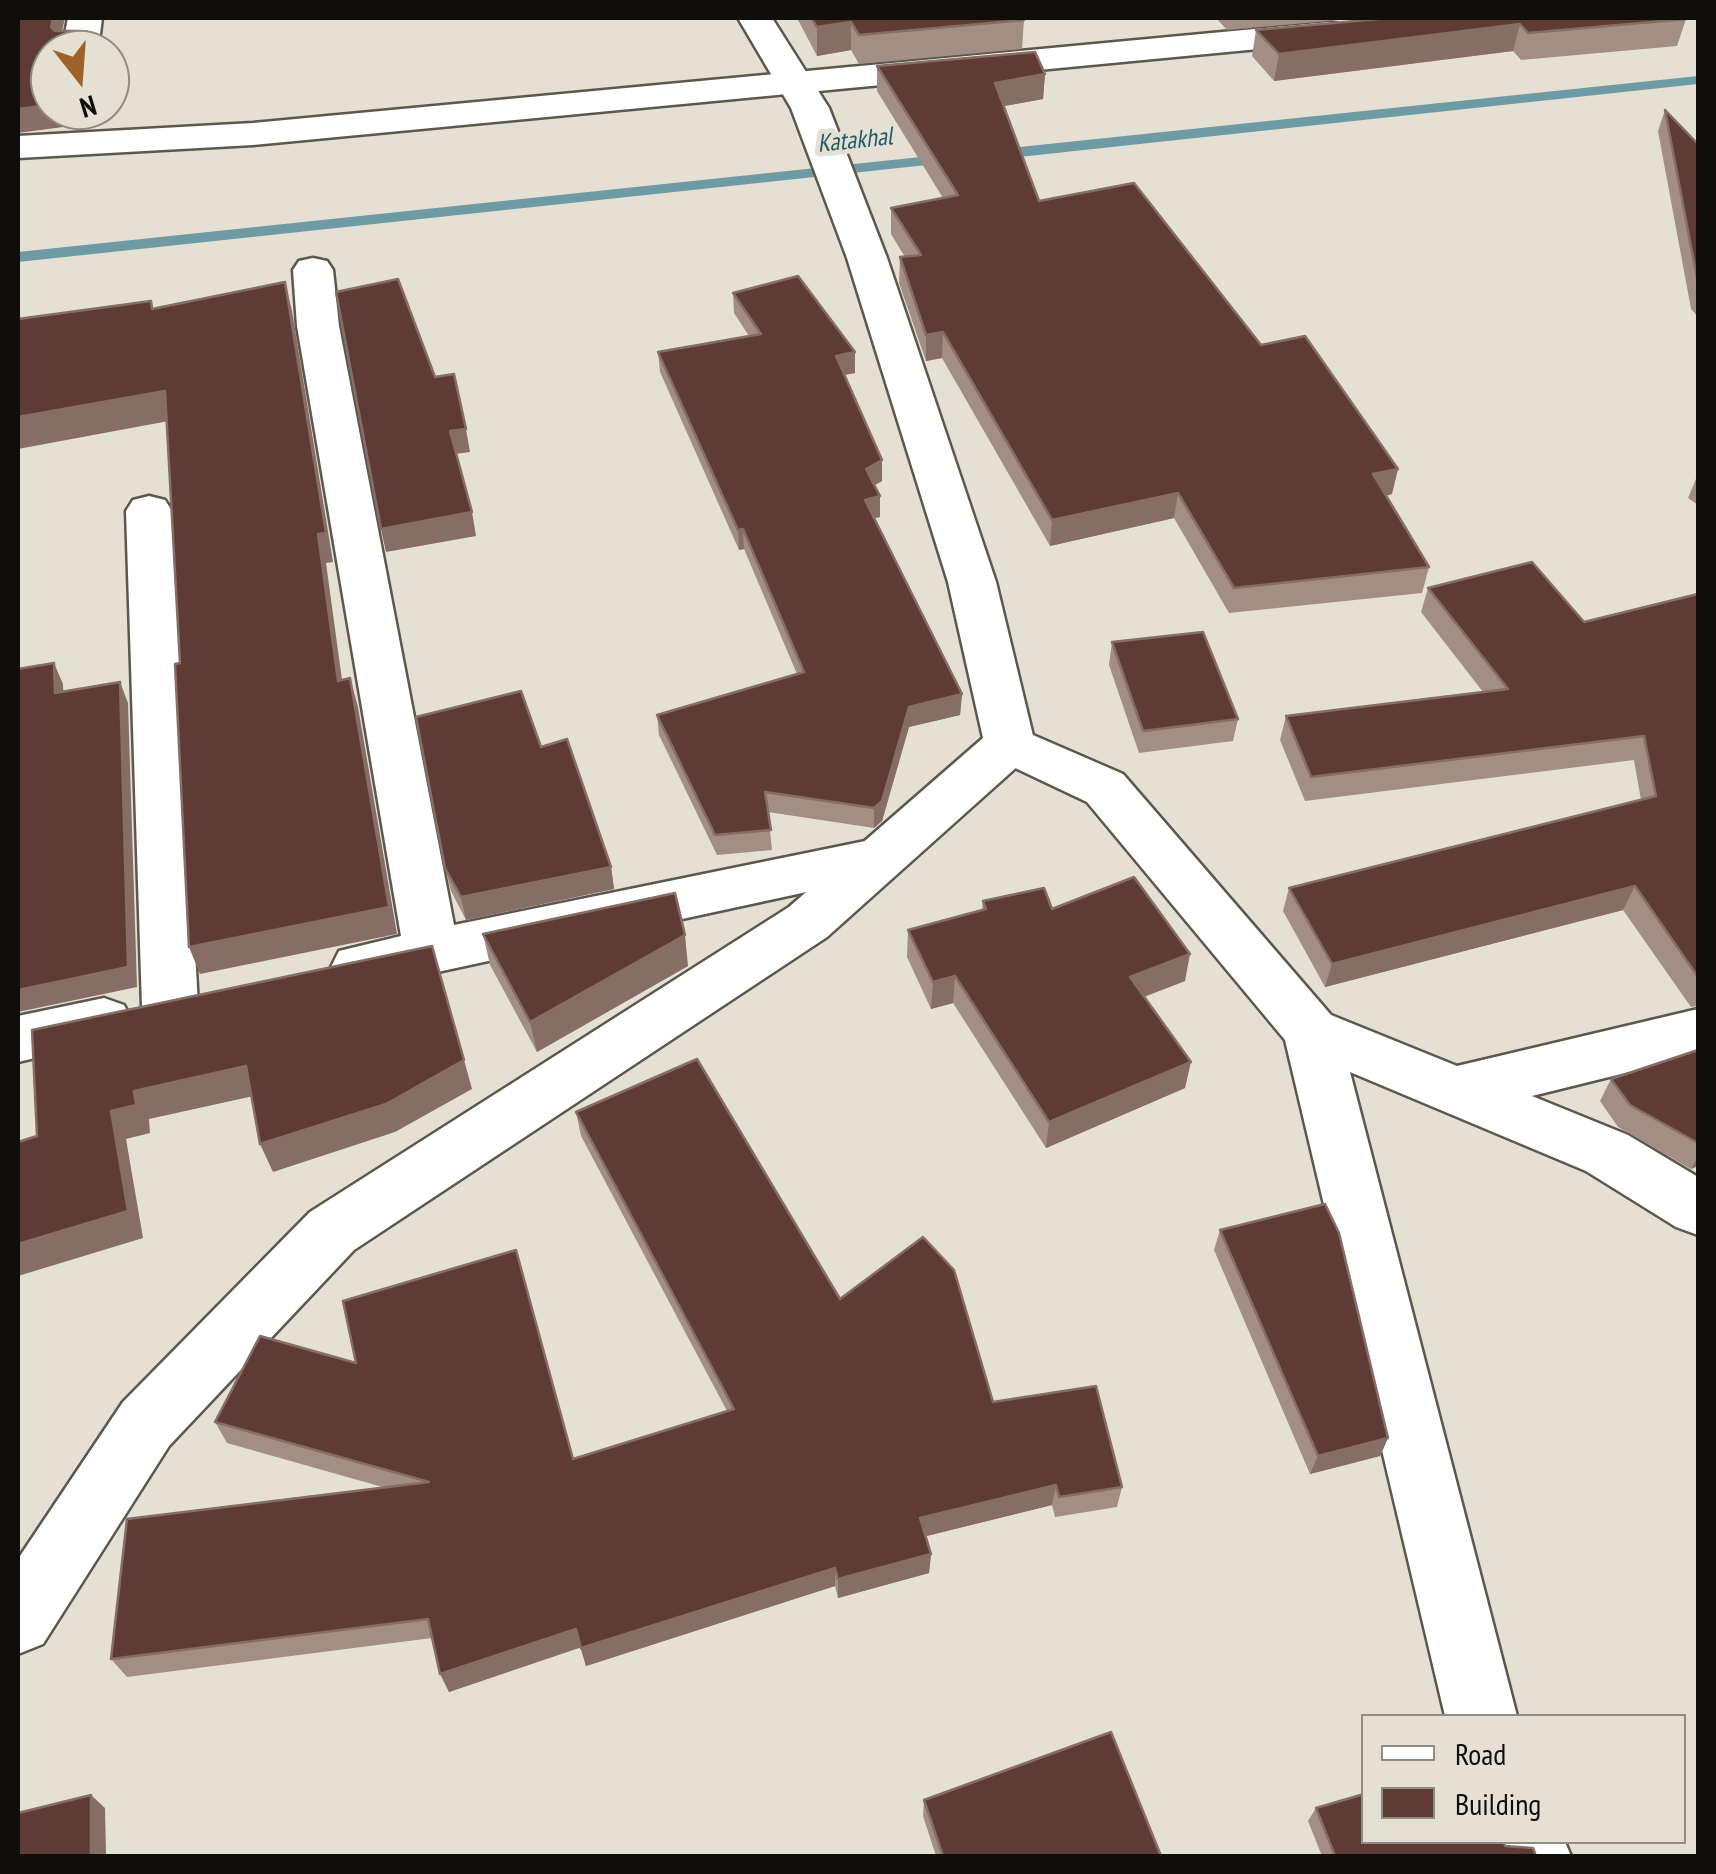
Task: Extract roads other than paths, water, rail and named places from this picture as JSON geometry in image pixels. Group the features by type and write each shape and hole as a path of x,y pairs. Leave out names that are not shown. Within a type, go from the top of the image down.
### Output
{"street":[{"path":"754,18 800,94 866,258 972,582 1010,744"},
{"path":"18,147 800,94 1210,30 1355,30"},
{"path":"313,270 318,326 431,952"},
{"path":"149,510 170,1007"},
{"path":"18,1619 146,1424 332,1231 808,922 1010,744"},
{"path":"1010,744 1105,788 1312,1031 1481,1714"},
{"path":"319,975 880,858"},
{"path":"18,1039 226,995"},
{"path":"1312,1031 1607,1153 1698,1208"},
{"path":"1456,1090 1698,1032"}],"waterway":[{"name":"Katakhal","path":"991,155 1698,80"},
{"name":"Katakhal","path":"18,257 949,159"}]}
